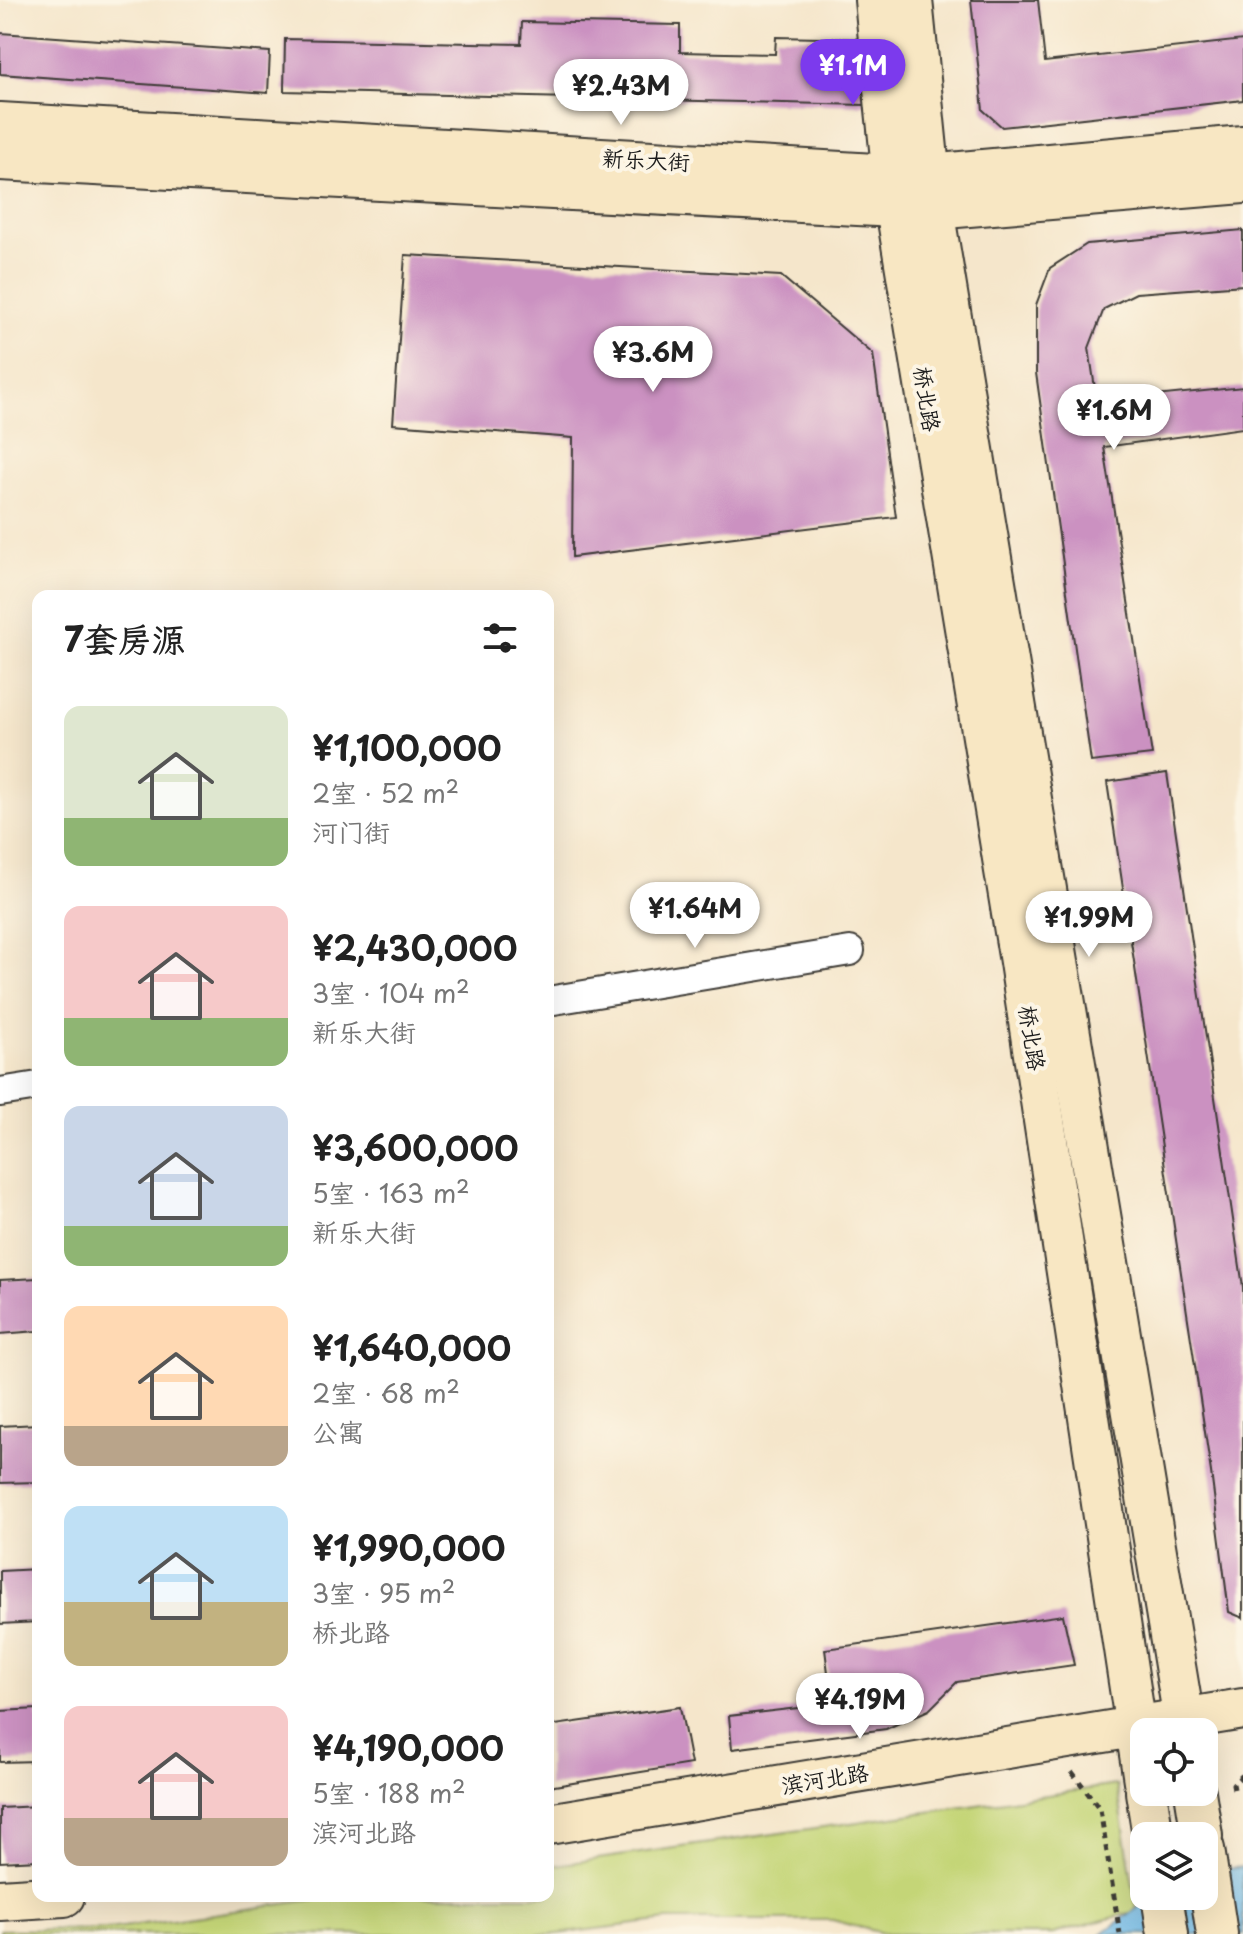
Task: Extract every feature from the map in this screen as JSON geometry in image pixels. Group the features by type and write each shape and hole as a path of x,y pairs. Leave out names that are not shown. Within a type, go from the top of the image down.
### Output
{"main road":[{"path":"875,0 913,192"},
{"path":"912,0 913,192"},
{"name":"新乐大街","path":"0,123 913,192 1243,146"},
{"name":"新乐大街","path":"0,160 913,192 1243,183"},
{"name":"桥北路","path":"913,192 1184,1718"},
{"name":"桥北路","path":"913,192 1020,962 1134,1718"},
{"name":"滨河北路","path":"1210,1718 1243,1709"},
{"name":"滨河北路","path":"554,1823 1130,1729"},
{"path":"0,1900 32,1898"},
{"path":"1164,1910 1168,1934"},
{"path":"1213,1910 1217,1934"}],"street":[{"path":"554,1000 850,951"},
{"path":"0,1092 32,1087"}],"path":[{"path":"1218,1786 1243,1775"},
{"path":"1100,1809 1120,1934"}],"green space":[{"path":"1117,1785 1130,1867 1130,1910 1137,1911 1053,1934 886,1934 832,1920 667,1920 557,1934 0,1934 0,1930 108,1929 298,1902 554,1902 554,1865"}],"water":[{"path":"1243,1867 1243,1934 1101,1934 1135,1910 1218,1910 1218,1870"}],"building":[{"path":"971,0 1038,0 1045,62 1243,40 1243,100 1002,127 983,110"},
{"path":"522,22 680,25 680,52 775,54 776,37 866,39 865,105 284,91 285,39 521,44"},
{"path":"0,33 270,52 268,93 0,74"},
{"path":"1243,230 1243,285 1136,293 1104,309 1089,348 1097,402 1243,387 1243,428 1104,447 1152,755 1091,762 1036,373 1036,305 1050,268 1087,244"},
{"path":"405,255 781,276 873,354 896,517 572,557 573,438 393,424"},
{"path":"1167,773 1243,1287 1243,1618 1229,1612 1211,1472 1107,782"},
{"path":"32,1278 32,1331 0,1334 0,1280"},
{"path":"32,1424 32,1482 0,1483 0,1426"},
{"path":"32,1569 32,1622 0,1624 0,1571"},
{"path":"1063,1615 1074,1665 957,1682 929,1710 886,1729 732,1749 729,1716 832,1704 825,1649"},
{"path":"680,1707 691,1764 554,1786 554,1725"},
{"path":"32,1709 32,1761 0,1762 0,1711"},
{"path":"32,1806 32,1860 0,1862 0,1808"}]}
